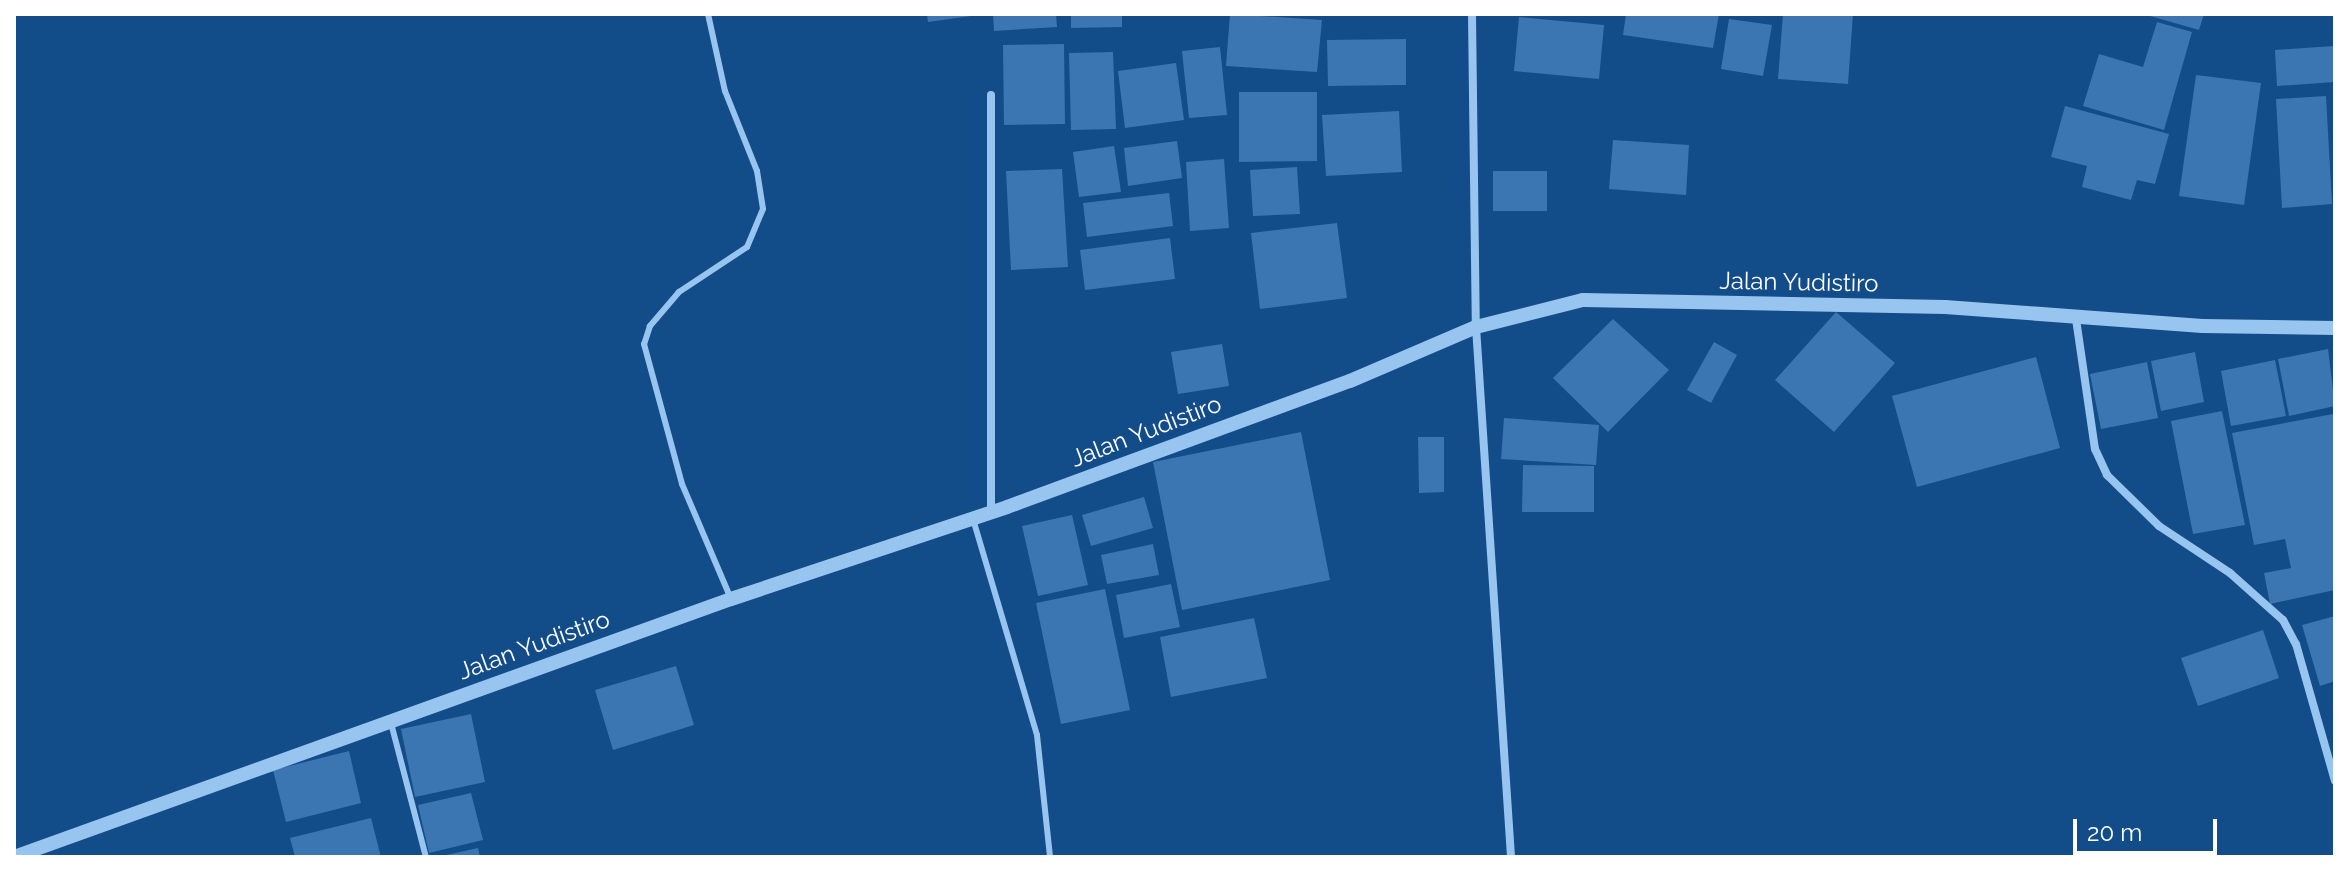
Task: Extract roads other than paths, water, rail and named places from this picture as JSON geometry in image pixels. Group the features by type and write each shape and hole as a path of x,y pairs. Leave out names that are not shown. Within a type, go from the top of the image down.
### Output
{"street":[{"path":"1472,14 1476,327 1511,857"},
{"path":"991,95 991,511"},
{"name":"Jalan Yudistiro","path":"14,857 390,720 991,511 1350,381 1476,327 1583,300 1945,307 2076,319 2335,328"},
{"path":"2076,319 2095,449 2107,475 2159,526 2230,573 2283,620 2296,644 2333,762 2335,781"}],"lane":[{"path":"708,14 725,91 757,171 763,209 747,247 679,292 650,326 644,344 682,484 731,599"},
{"path":"972,517 1037,735 1050,857"},
{"path":"390,720 426,857"}]}
